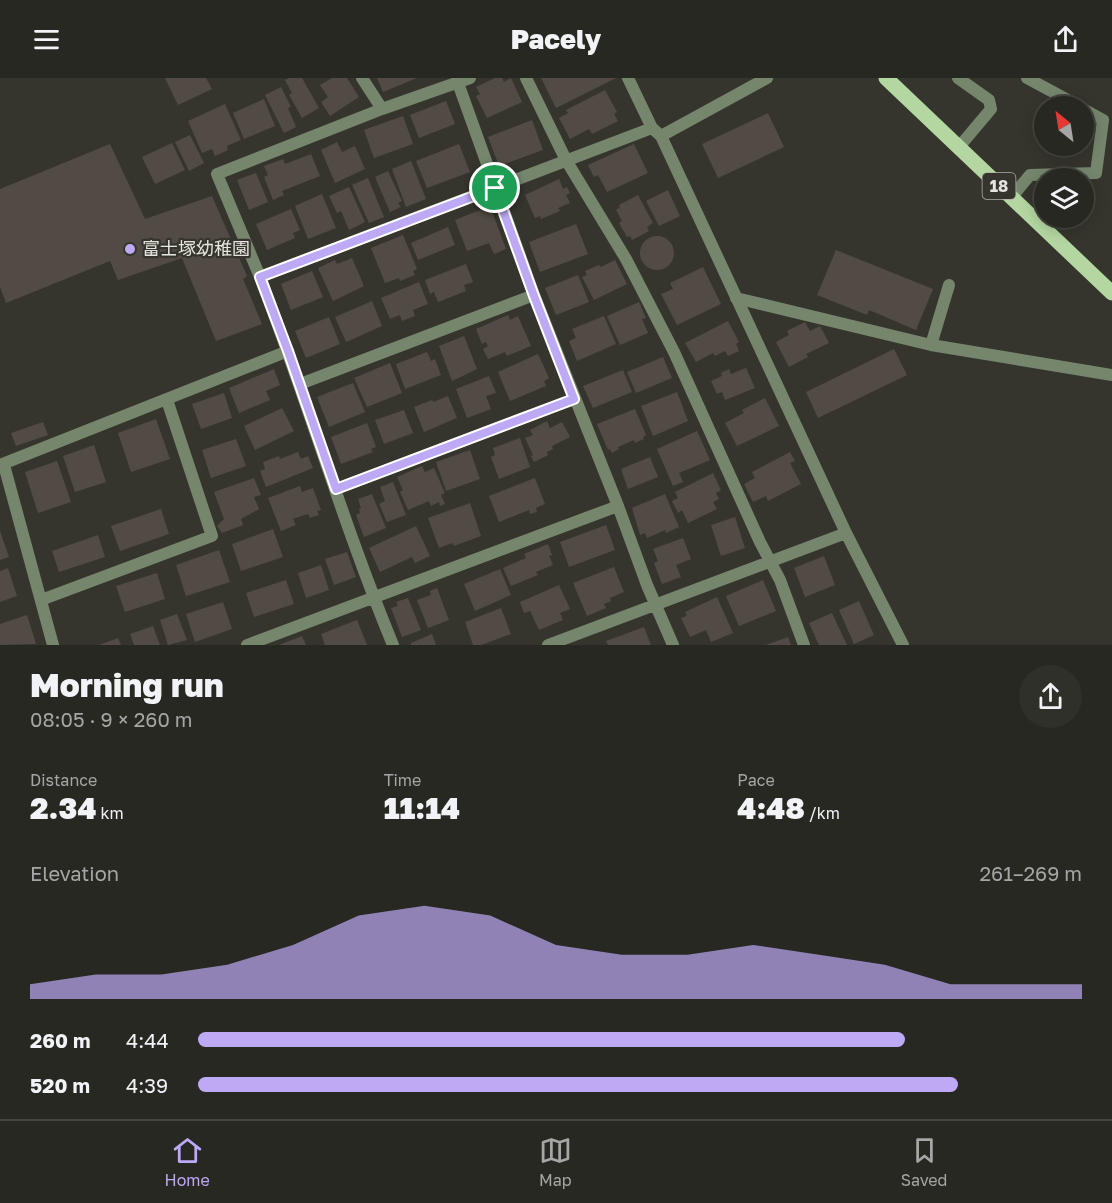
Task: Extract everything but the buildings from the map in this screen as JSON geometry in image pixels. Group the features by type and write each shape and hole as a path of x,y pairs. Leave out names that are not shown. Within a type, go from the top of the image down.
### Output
{"main road":[{"name":"18","path":"886,78 1112,293"}],"street":[{"path":"362,78 382,109"},
{"path":"526,78 567,160 626,259 674,352 780,580 804,645"},
{"path":"628,78 736,298 846,533 903,645"},
{"path":"260,277 567,160 656,132 767,78"},
{"path":"1027,78 1060,96"},
{"path":"393,645 373,598 288,351 218,174 382,109 464,80 495,188 534,296 673,645"},
{"path":"959,147 991,109 988,100 964,80"},
{"path":"1011,198 1030,176 1096,173 1103,120 1094,115"},
{"path":"931,345 949,285"},
{"path":"300,384 534,296"},
{"path":"736,298 931,345 1112,375"},
{"path":"53,645 2,465 288,351"},
{"path":"336,489 574,399"},
{"path":"41,600 212,536 167,400"},
{"path":"247,645 618,506"},
{"path":"548,645 846,533"}],"place":[{"name":"富士塚幼稚園","path":"130,249"}],"route":[{"path":"495,188 574,399 336,489 260,277 495,188"}]}
